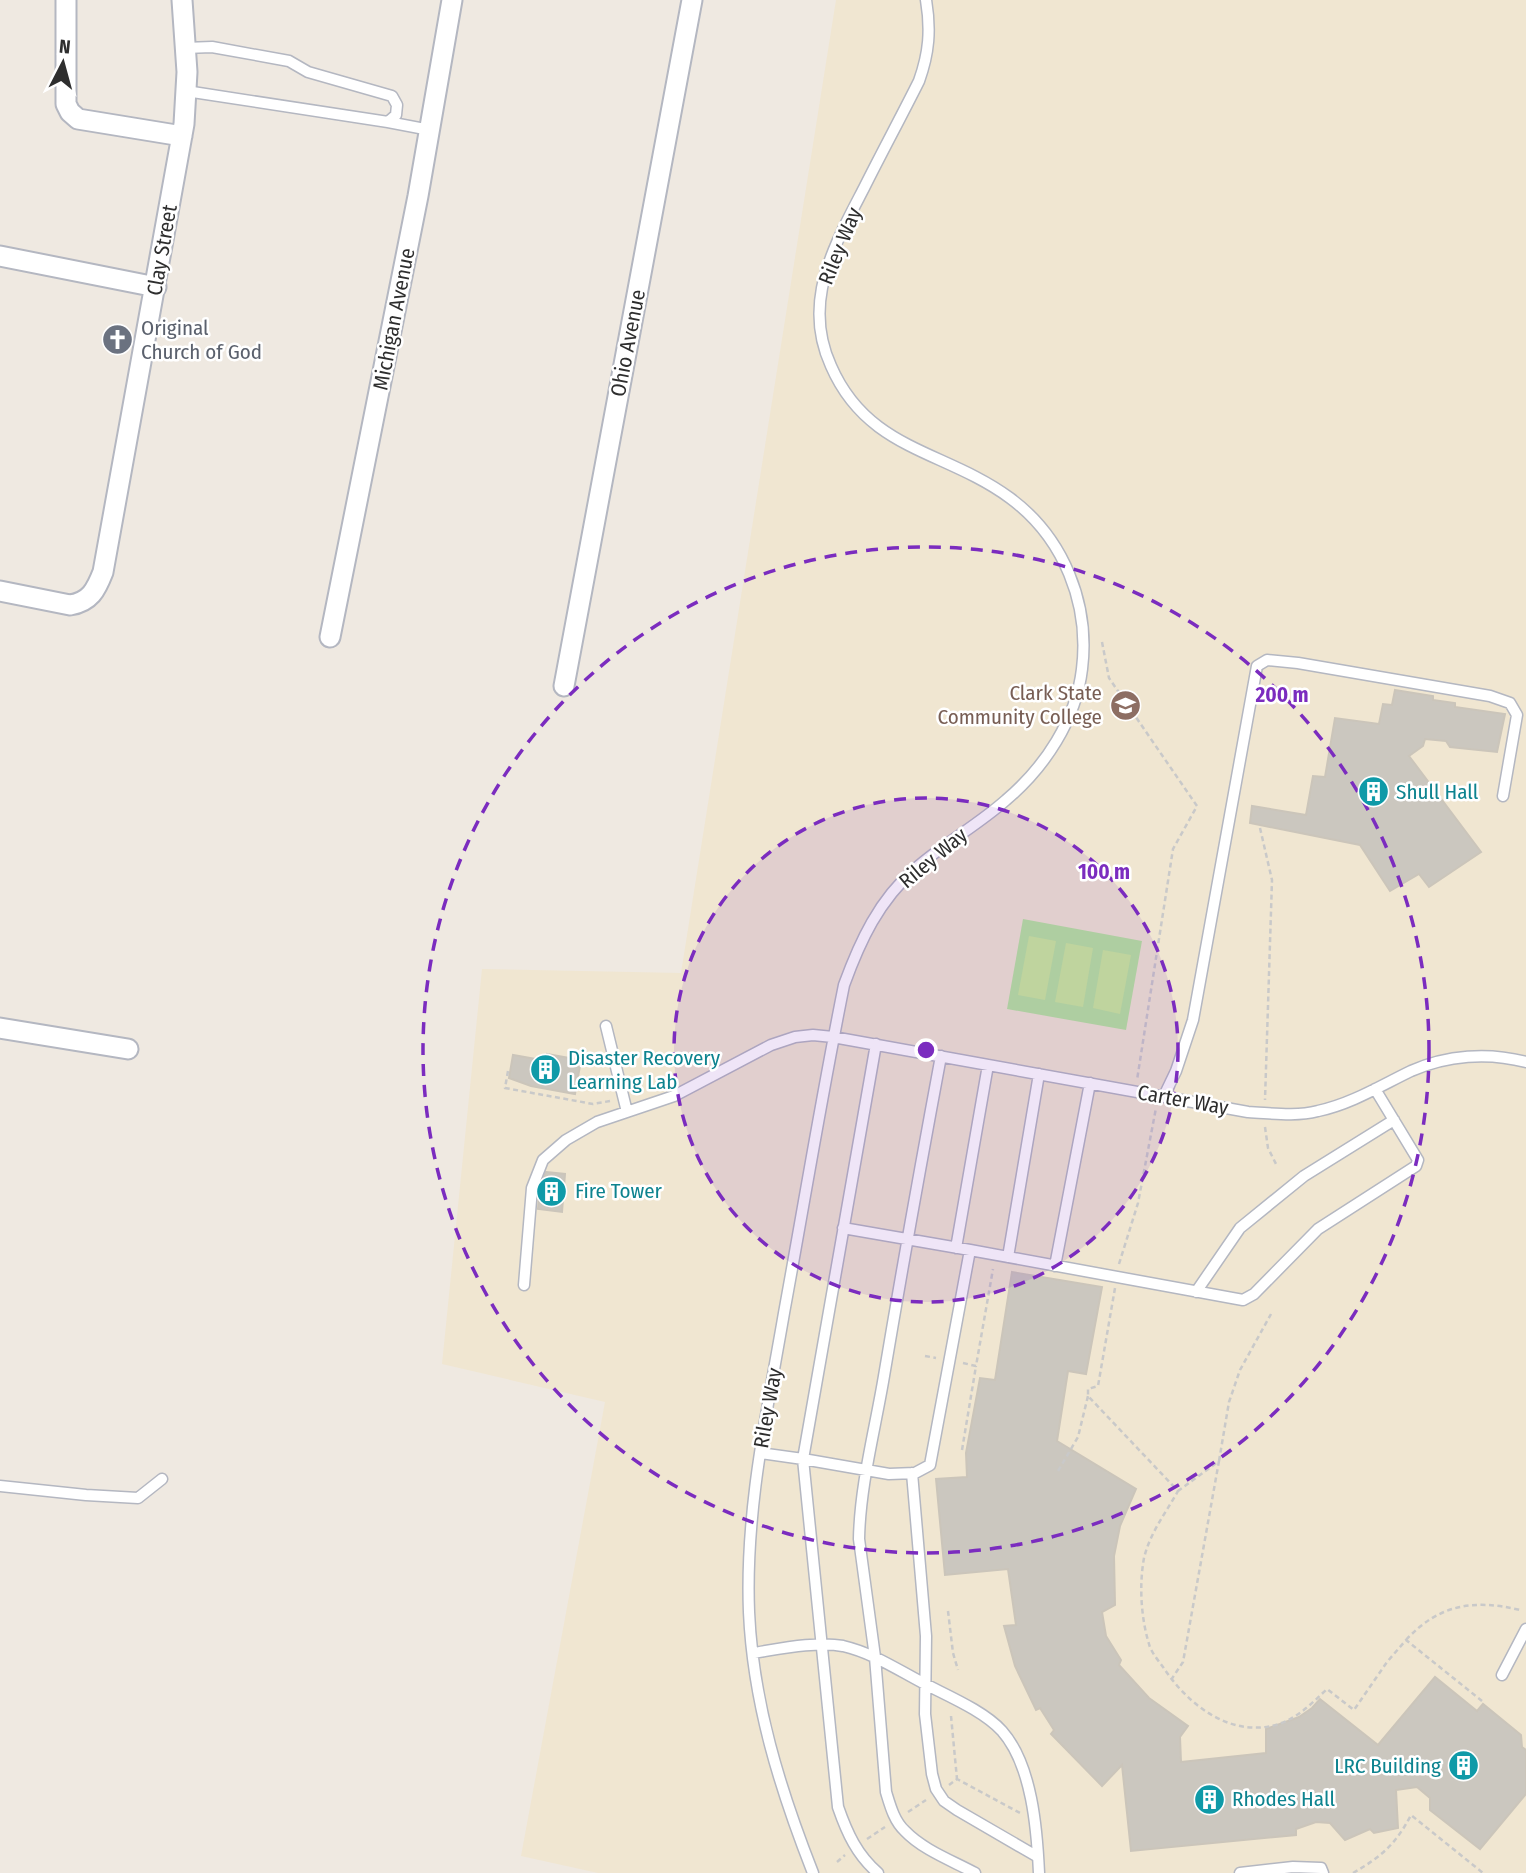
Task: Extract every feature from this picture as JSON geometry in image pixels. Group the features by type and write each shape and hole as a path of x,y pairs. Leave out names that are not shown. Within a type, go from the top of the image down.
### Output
{"street":[{"path":"66,0 66,104 70,112 78,119 91,122 182,136"},
{"name":"Clay Street","path":"0,591 70,605 89,598 97,588 103,572 182,136 186,91 182,0"},
{"name":"Michigan Avenue","path":"330,637 396,312 452,0"},
{"name":"Ohio Avenue","path":"564,686 692,0"},
{"path":"0,256 156,287"},
{"path":"0,1028 128,1049"}],"lane":[{"name":"Riley Way","path":"813,1873 778,1777 763,1721 753,1653 748,1559 760,1452 844,985 857,949 892,892 915,869 1006,800 1049,754 1075,703 1082,672 1084,640 1073,583 1049,537 1033,518 1010,498 979,479 917,450 867,420 836,379 826,357 820,320 822,286 850,214 927,61 930,39 926,0"},
{"path":"185,48 212,47 289,61 309,72 392,96 397,105 396,115 388,122"},
{"path":"186,91 430,131"},
{"path":"1164,1096 1193,1020 1257,666 1267,660 1298,663 1490,696 1510,703 1517,715 1503,796"},
{"path":"606,1026 627,1112"},
{"name":"Carter Way","path":"524,1285 532,1188 543,1160 576,1134 597,1122 674,1096 771,1045 795,1037 834,1037 1265,1113 1292,1114 1315,1112 1341,1105 1413,1070 1442,1060 1494,1056 1526,1062"},
{"path":"876,1044 803,1459 838,1807 848,1837 867,1864 878,1873"},
{"path":"941,1056 907,1239 859,1539 875,1657 886,1792 904,1830 924,1845 975,1873"},
{"path":"956,1248 988,1065"},
{"path":"1008,1257 1039,1074"},
{"path":"1055,1266 1090,1083"},
{"path":"843,1228 1243,1300 1254,1294 1318,1229 1416,1166 1418,1160 1375,1089"},
{"path":"1196,1292 1240,1228 1304,1176 1394,1120"},
{"path":"760,1452 889,1475 912,1473 930,1465 970,1250"},
{"path":"912,1473 926,1636 925,1684 931,1762 938,1792 944,1801 957,1810 1038,1857"},
{"path":"0,1486 138,1498 162,1479"},
{"path":"1502,1675 1526,1629"},
{"path":"753,1653 798,1647 841,1646 875,1657 964,1703 1002,1731 1022,1766 1028,1788 1039,1873"},
{"path":"1240,1873 1293,1867 1321,1868 1323,1873"}],"path":[{"path":"1260,828 1272,880 1265,1113 1266,1139 1276,1164"},
{"path":"509,1070 505,1088 593,1104 624,1098"},
{"path":"962,1450 994,1267"},
{"path":"1171,1680 1183,1661 1228,1402 1240,1370 1271,1314"},
{"path":"925,1356 976,1366"},
{"path":"1058,1471 1078,1437 1087,1396"},
{"path":"1178,1491 1219,1461"},
{"path":"1406,1640 1433,1616 1452,1609 1483,1604 1520,1610"},
{"path":"948,1611 958,1670"},
{"path":"951,1716 957,1779"},
{"path":"837,1862 957,1779"},
{"path":"957,1779 1020,1813"},
{"path":"1353,1873 1371,1864 1389,1848 1411,1815 1483,1873"}],"shaded area":[{"name":"Clark State Community College","path":"836,0 1526,0 1526,1873 598,1873 521,1856 605,1402 442,1364 482,969 681,973"}],"green space":[{"path":"1023,919 1142,941 1126,1030 1007,1009"},
{"path":"1029,936 1056,941 1045,1000 1018,995"},
{"path":"1066,943 1093,948 1083,1007 1055,1002"},
{"path":"1103,950 1131,955 1120,1014 1093,1008"}],"building":[{"name":"Shull Hall","path":"1395,690 1433,696 1433,700 1455,703 1455,707 1505,714 1497,752 1450,747 1446,741 1425,739 1423,746 1409,756 1481,852 1429,887 1419,874 1390,891 1360,845 1250,823 1252,806 1306,815 1313,776 1325,777 1335,718 1379,724 1383,704 1392,705"},
{"name":"Disaster Recovery Learning Lab","path":"547,1054 581,1060 575,1094 531,1086 509,1078 513,1055 547,1061"},
{"name":"Fire Tower","path":"546,1172 565,1174 562,1212 538,1209 540,1187"},
{"path":"1012,1272 1102,1287 1086,1374 1068,1371 1057,1441 1136,1489 1120,1526 1114,1556 1115,1605 1102,1612 1106,1636 1121,1660 1119,1665 1149,1698 1188,1726 1180,1737 1181,1762 1266,1753 1266,1729 1299,1717 1320,1699 1378,1745 1435,1677 1477,1711 1483,1704 1521,1735 1522,1747 1526,1750 1526,1794 1480,1849 1430,1810 1430,1798 1417,1787 1396,1790 1398,1828 1374,1833 1370,1829 1345,1840 1330,1823 1316,1822 1296,1829 1296,1835 1131,1851 1122,1765 1102,1786 1051,1734 1054,1730 1040,1708 1036,1710 1015,1666 1004,1626 1016,1625 1008,1569 945,1575 936,1479 967,1477 966,1453 980,1378 995,1380"}],"place":[{"name":"Original Church of God","path":"118,340"},
{"name":"Clark State Community College","path":"1125,705"},
{"name":"Shull Hall","path":"1373,792"},
{"name":"Disaster Recovery Learning Lab","path":"545,1070"},
{"name":"Fire Tower","path":"552,1191"},
{"name":"LRC Building","path":"1464,1766"},
{"name":"Rhodes Hall","path":"1209,1799"}]}
